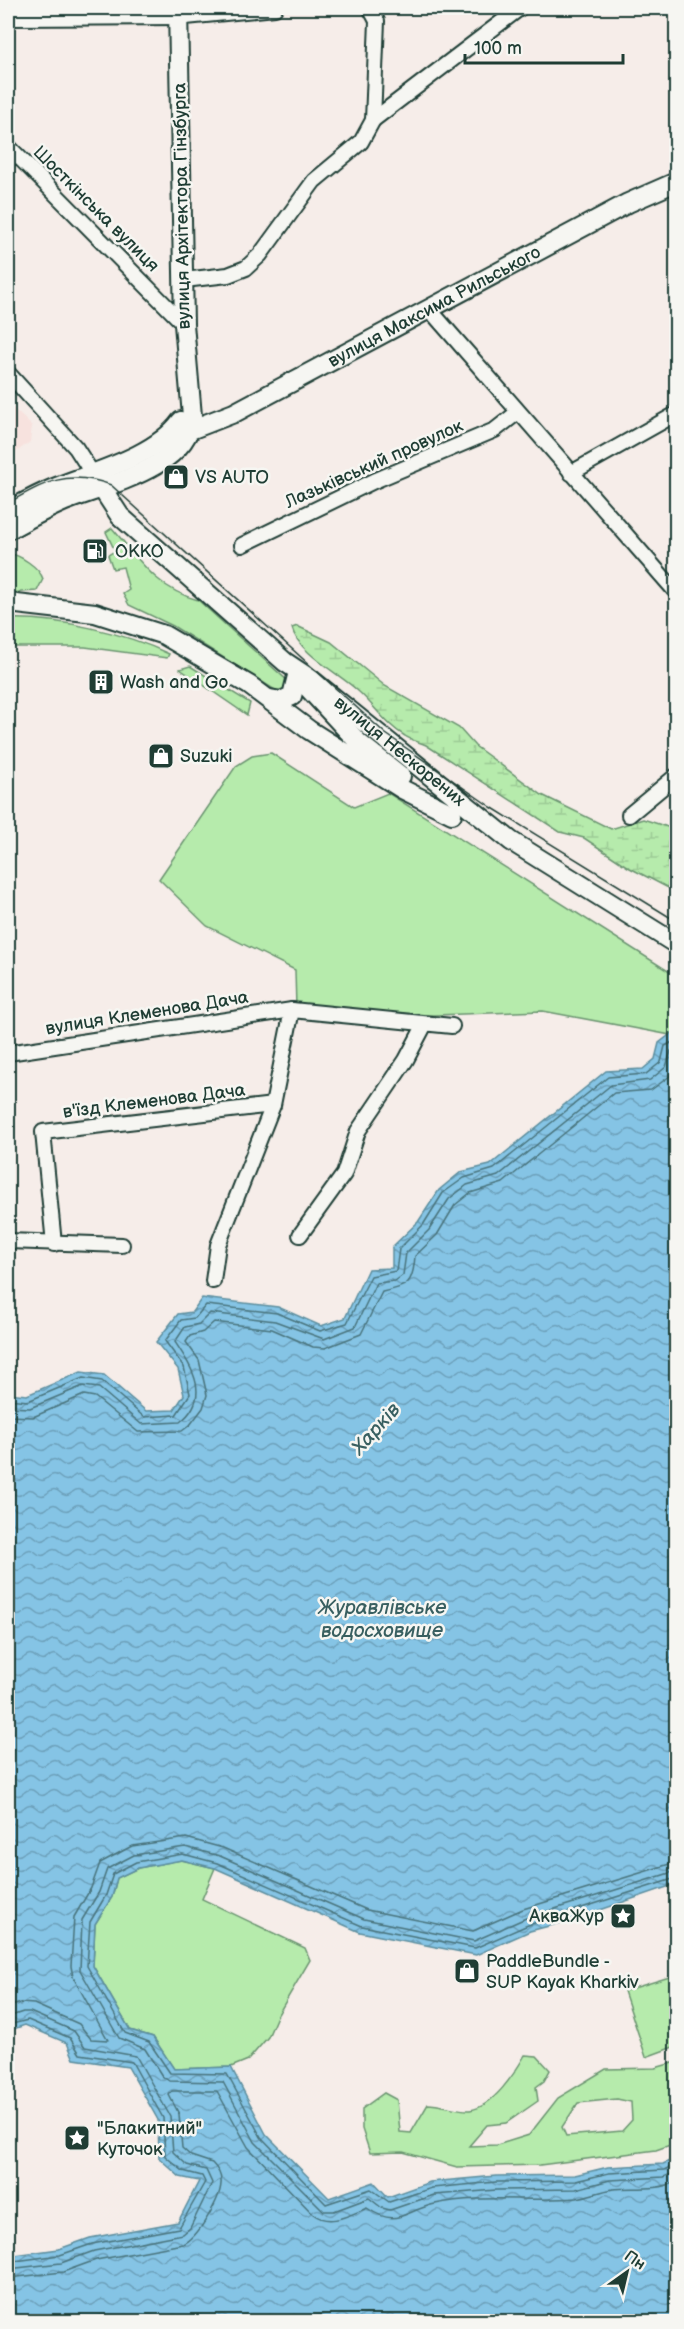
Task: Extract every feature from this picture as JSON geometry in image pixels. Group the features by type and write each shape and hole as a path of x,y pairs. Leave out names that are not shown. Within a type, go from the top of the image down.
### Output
{"main road":[{"name":"вулиця Архітектора Гінзбурга","path":"178,12 184,324 191,404 182,430"},
{"name":"вулиця Максима Рильського","path":"182,430 234,412 628,203 676,182"},
{"path":"8,511 53,488 131,477 171,455 180,446 182,430"},
{"path":"8,530 62,503 96,481"},
{"name":"вулиця Нескорених","path":"96,481 120,516 292,670 359,743"},
{"path":"8,603 95,613 144,627 186,646 270,699 309,729 393,783 457,808"},
{"path":"270,699 281,701 292,696 292,670"},
{"name":"вулиця Нескорених","path":"292,670 312,680 457,808 676,944"},
{"path":"270,699 359,743 457,808"}],"street":[{"path":"8,18 275,8"},
{"path":"184,280 228,275 246,268 260,255 314,181 362,142 373,120 377,21 370,8"},
{"path":"373,120 520,8"},
{"name":"Шосткінська вулиця","path":"8,146 184,324"},
{"path":"430,310 676,592"},
{"path":"8,373 76,448 96,481"},
{"name":"Лазьківський провулок","path":"242,545 374,481 495,430 518,412"},
{"path":"571,473 676,414"},
{"path":"629,815 676,776"},
{"path":"213,1281 218,1245 273,1105 292,1010"},
{"name":"вулиця Клеменова Дача","path":"8,1053 292,1010 452,1026"},
{"path":"300,1235 344,1174 358,1131 406,1060 425,1024"},
{"name":"в'їзд Клеменова Дача","path":"54,1244 43,1132 273,1105"},
{"path":"8,1241 122,1245"}],"shaded area":[{"path":"8,403 32,426 30,442 8,458"}],"green space":[{"path":"112,528 159,581 183,595 198,600 290,683 283,695 173,626 129,605 123,594 129,590 123,567 113,569 108,555 115,551 106,532"},
{"path":"8,553 23,559 38,570 43,579 37,591 8,593"},
{"path":"8,619 48,621 90,628 132,639 169,654 167,658 85,647 8,647"},
{"path":"297,626 331,642 385,686 459,728 475,746 542,795 611,829 643,819 674,829 676,831 676,892 628,867 584,838 560,832 426,745 398,731 358,691 302,646 292,628"},
{"path":"190,666 250,703 247,715 180,669"},
{"path":"271,753 354,807 388,793 676,976 676,1036 543,1011 381,1017 296,1007 295,970 207,926 159,879 236,766 252,756"},
{"path":"181,1860 215,1868 202,1899 305,1948 310,1960 277,2016 268,2037 248,2060 231,2067 174,2069 153,2037 130,2030 93,1966 95,1924 112,1897 117,1878 138,1868"},
{"path":"676,1975 676,2046 646,2057 624,1991"},
{"path":"525,2055 537,2056 550,2070 544,2081 536,2087 538,2101 506,2123 487,2125 469,2146 497,2145 529,2135 558,2098 606,2069 655,2068 676,2062 676,2143 656,2150 540,2165 457,2167 403,2152 370,2153 362,2129 362,2109 384,2093 397,2100 400,2132 411,2133 428,2104 470,2110 487,2103 509,2080","holes":["617,2099 631,2102 632,2120 622,2131 566,2136 562,2127 578,2103"]}],"water":[{"name":"Журавлівське водосховище","path":"672,1033 676,1036 676,1884 568,1921 530,1931 476,1955 360,1932 215,1868 182,1860 138,1868 117,1878 112,1897 95,1924 93,1966 130,2030 153,2037 174,2069 231,2067 266,2134 329,2198 374,2182 388,2197 430,2182 496,2176 575,2175 608,2167 663,2164 676,2158 676,2321 8,2321 8,2256 59,2249 90,2238 178,2222 199,2181 180,2177 159,2158 158,2120 128,2067 74,2059 67,2043 25,2025 8,2031 8,1393 27,1395 81,1372 104,1375 146,1411 174,1410 184,1395 178,1369 156,1342 178,1314 192,1312 202,1298 278,1307 321,1326 345,1318 368,1269 392,1268 392,1247 418,1222 439,1190 461,1172 490,1165 606,1071 643,1069 655,1059 659,1043"}],"tram line":[{"path":"8,503 57,480 82,478 111,485 386,734 491,807 676,921"}],"place":[{"name":"VS AUTO","path":"176,477"},
{"name":"ОККО","path":"95,551"},
{"name":"Wash and Go","path":"101,682"},
{"name":"Suzuki","path":"161,756"},
{"name":"АкваЖур","path":"623,1916"},
{"name":"PaddleBundle - SUP Kayak Kharkiv","path":"467,1971"},
{"name":"\"Блакитний\" Куточок","path":"77,2138"}],"water label":[{"name":"Харків","path":"376,1429"}]}
